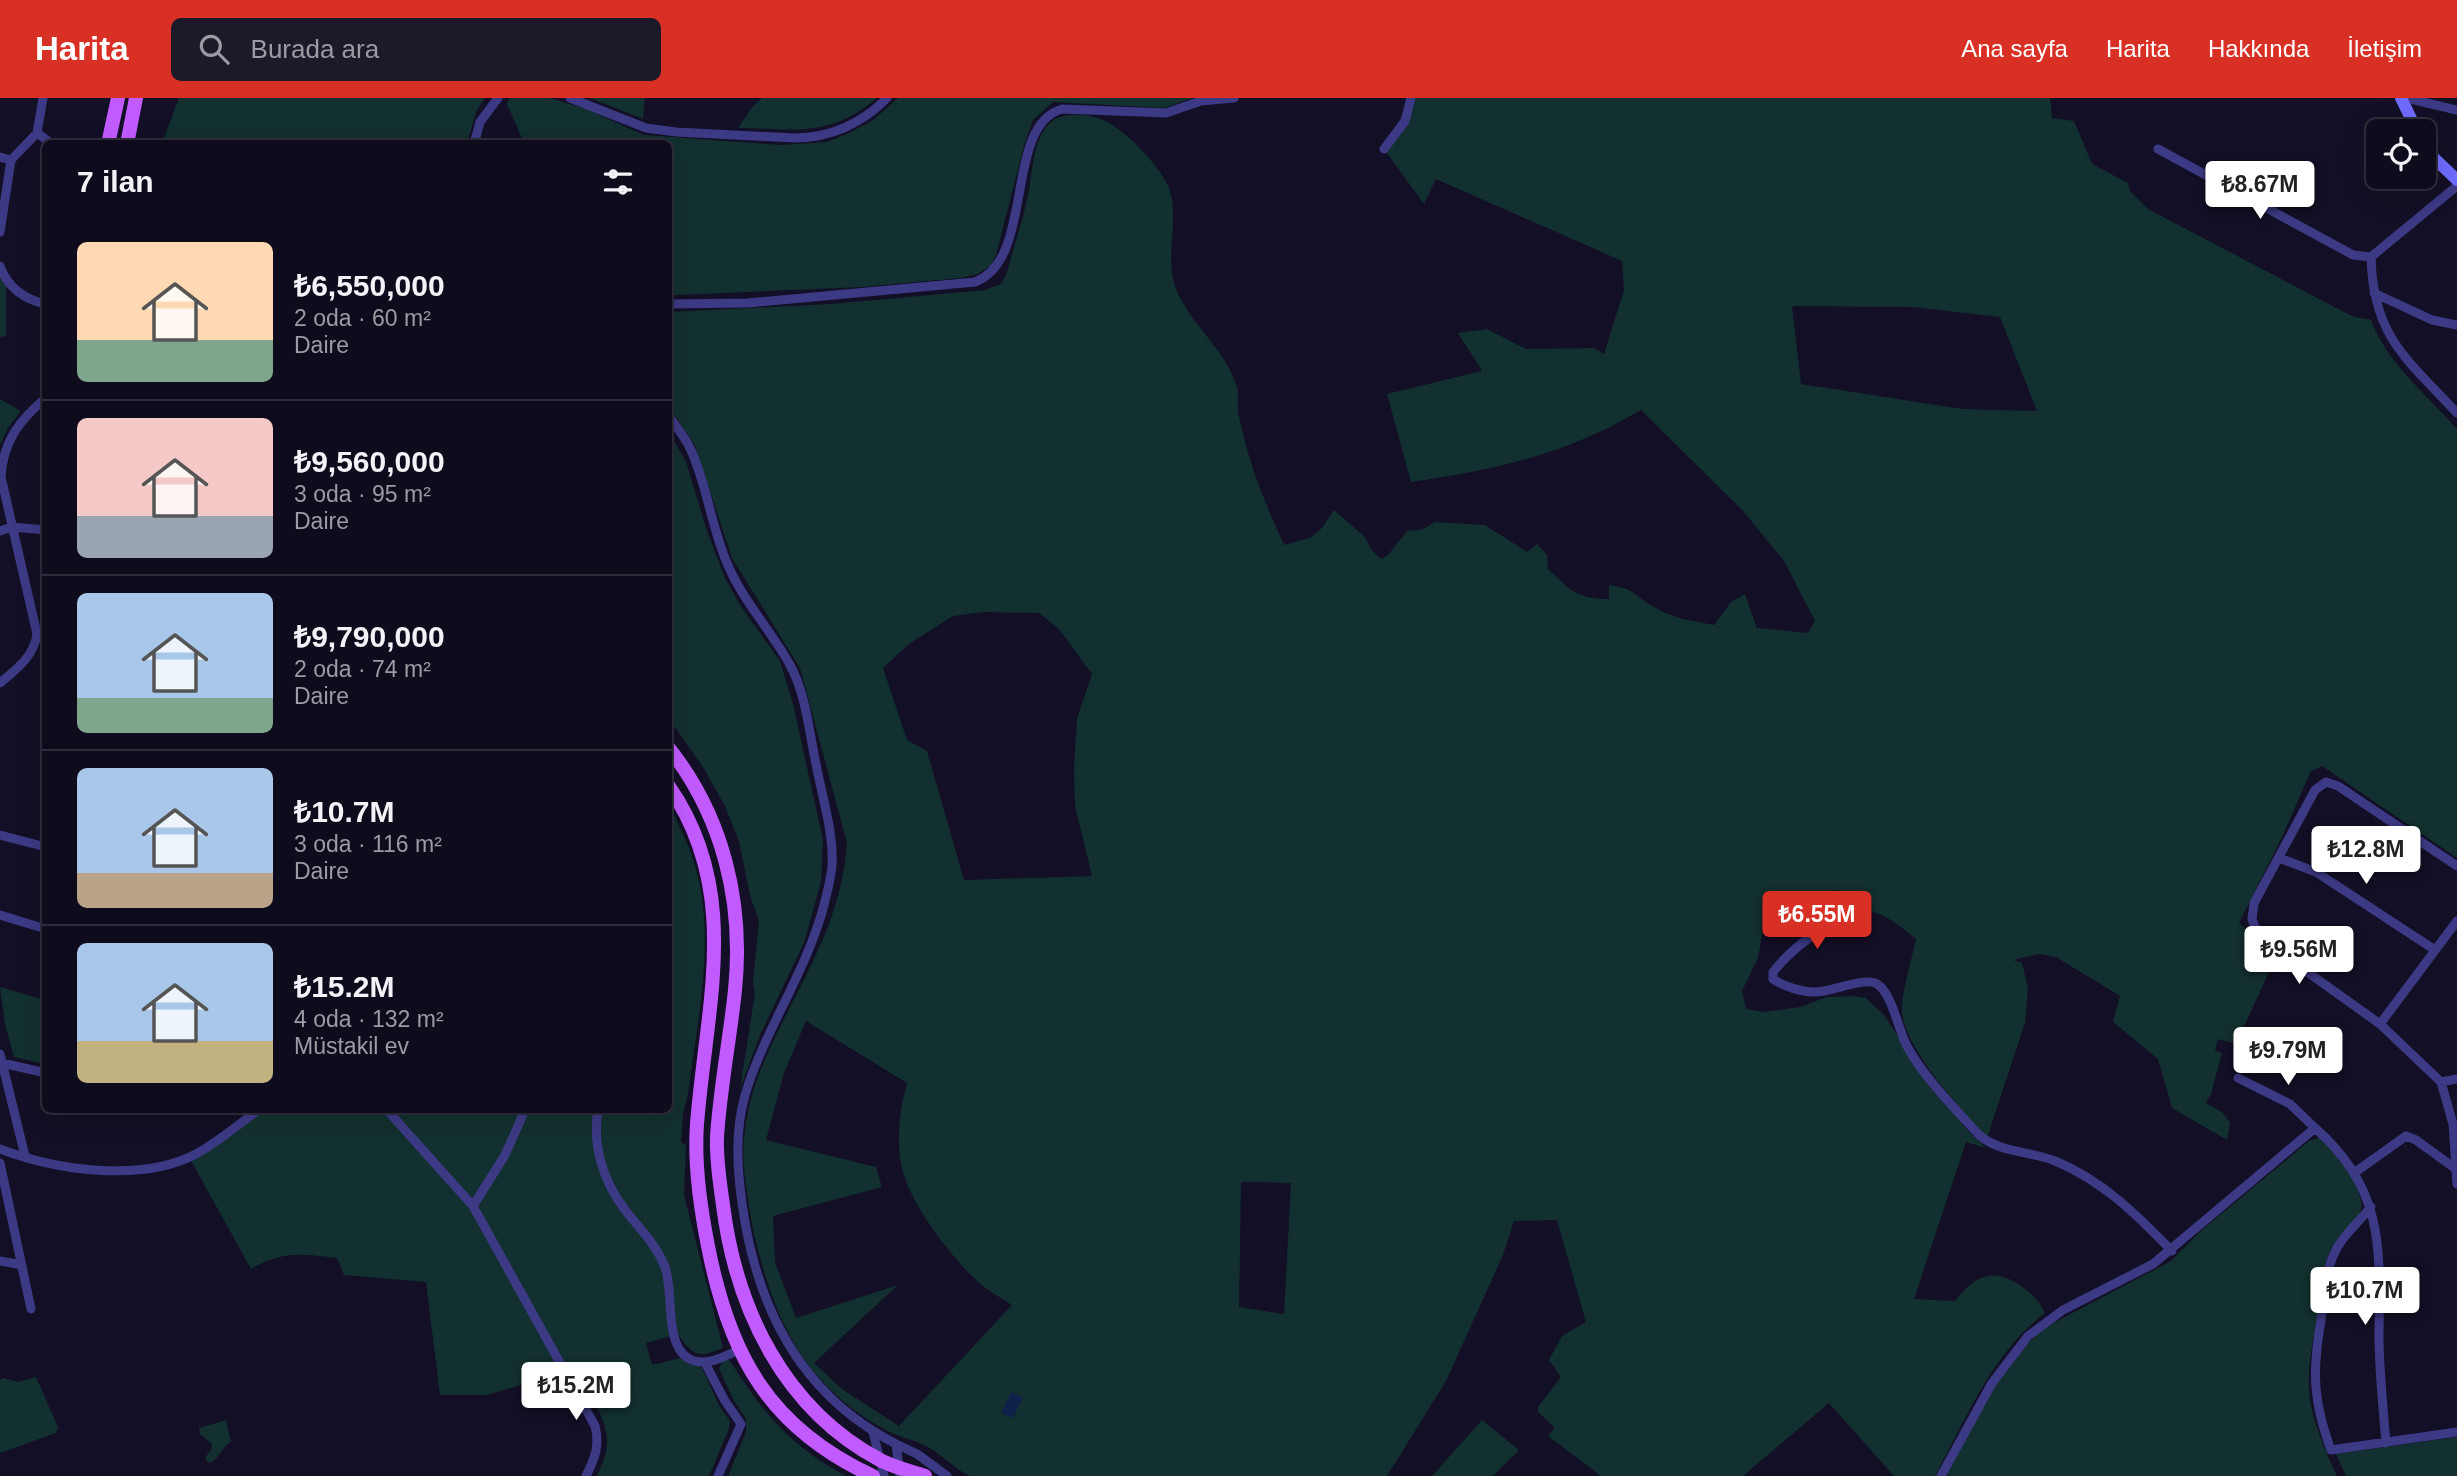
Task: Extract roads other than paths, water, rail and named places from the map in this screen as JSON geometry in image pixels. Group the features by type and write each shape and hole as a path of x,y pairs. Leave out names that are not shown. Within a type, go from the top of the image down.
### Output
{"main road":[{"path":"109,140 118,98"},
{"path":"128,140 136,98"},
{"path":"672,753 696,788 717,829 734,899 736,969 719,1111 717,1154 724,1217 735,1269 752,1321 793,1388 836,1431 883,1469 925,1476"},
{"path":"672,792 694,831 713,898 714,979 697,1128 697,1175 712,1269 727,1324 738,1350 760,1385 798,1430 873,1476"}],"street":[{"path":"0,232 11,160 37,133 43,98"},
{"path":"475,140 480,122 499,98"},
{"path":"570,98 646,128 795,138 813,138 841,129 870,113 887,98"},
{"path":"672,304 748,303 984,279 999,265 1035,133 1047,116 1062,109 1167,113 1200,101 1234,98"},
{"path":"1384,149 1405,121 1411,98"},
{"path":"2404,98 2457,110"},
{"path":"2404,98 2412,119"},
{"path":"37,133 47,140"},
{"path":"2158,149 2353,256 2371,257 2457,186"},
{"path":"0,157 11,160"},
{"path":"2436,160 2457,180"},
{"path":"2371,257 2374,293 2382,321 2394,343 2457,414"},
{"path":"0,266 14,288 32,301 42,303"},
{"path":"2374,293 2432,320 2457,325"},
{"path":"0,683 26,659 35,646 37,634 1,477 4,449 17,425 42,402"},
{"path":"672,421 694,457 728,566 782,651 797,681 832,855 829,886 808,954 763,1048 745,1095 738,1133 737,1155 745,1221 763,1292 782,1334 816,1383 873,1432 917,1454 947,1476"},
{"path":"0,531 12,527 42,530"},
{"path":"2457,866 2330,782 2317,787 2254,902 2252,919 2255,927 2271,946 2380,1024 2441,1082 2453,1124 2457,1184"},
{"path":"0,835 42,846"},
{"path":"2279,858 2316,872 2435,950"},
{"path":"0,915 42,928"},
{"path":"1845,918 1820,929 1795,949 1773,971 1773,979 1784,985 1814,993 1876,982 1889,1000 1910,1051 1979,1135 1991,1144 2045,1158 2084,1176 2124,1204 2172,1251"},
{"path":"2380,1024 2457,921"},
{"path":"1,1058 42,1072"},
{"path":"1,1058 25,1156"},
{"path":"2238,1078 2290,1104 2337,1149 2354,1173 2371,1207 2380,1260 2379,1338 2386,1443"},
{"path":"2441,1082 2457,1079"},
{"path":"0,1149 97,1172 133,1170 194,1155 254,1113"},
{"path":"390,1113 473,1206 595,1426 598,1438 597,1453 586,1476"},
{"path":"473,1206 505,1155 524,1113"},
{"path":"597,1113 596,1146 611,1191 652,1241 670,1280 673,1334 678,1349 687,1358 705,1363 738,1350"},
{"path":"1941,1476 1992,1383 2028,1336 2053,1316 2139,1272 2172,1251 2315,1128"},
{"path":"2354,1173 2406,1136 2457,1169"},
{"path":"0,1163 31,1309"},
{"path":"2371,1207 2333,1255 2314,1374 2319,1414 2331,1450 2457,1433"},
{"path":"0,1261 22,1265"},
{"path":"705,1363 741,1424 718,1476"},
{"path":"873,1432 883,1469"},
{"path":"896,1444 899,1471"}],"water":[{"path":"1011,1392 1023,1397 1013,1418 1001,1413"}]}
